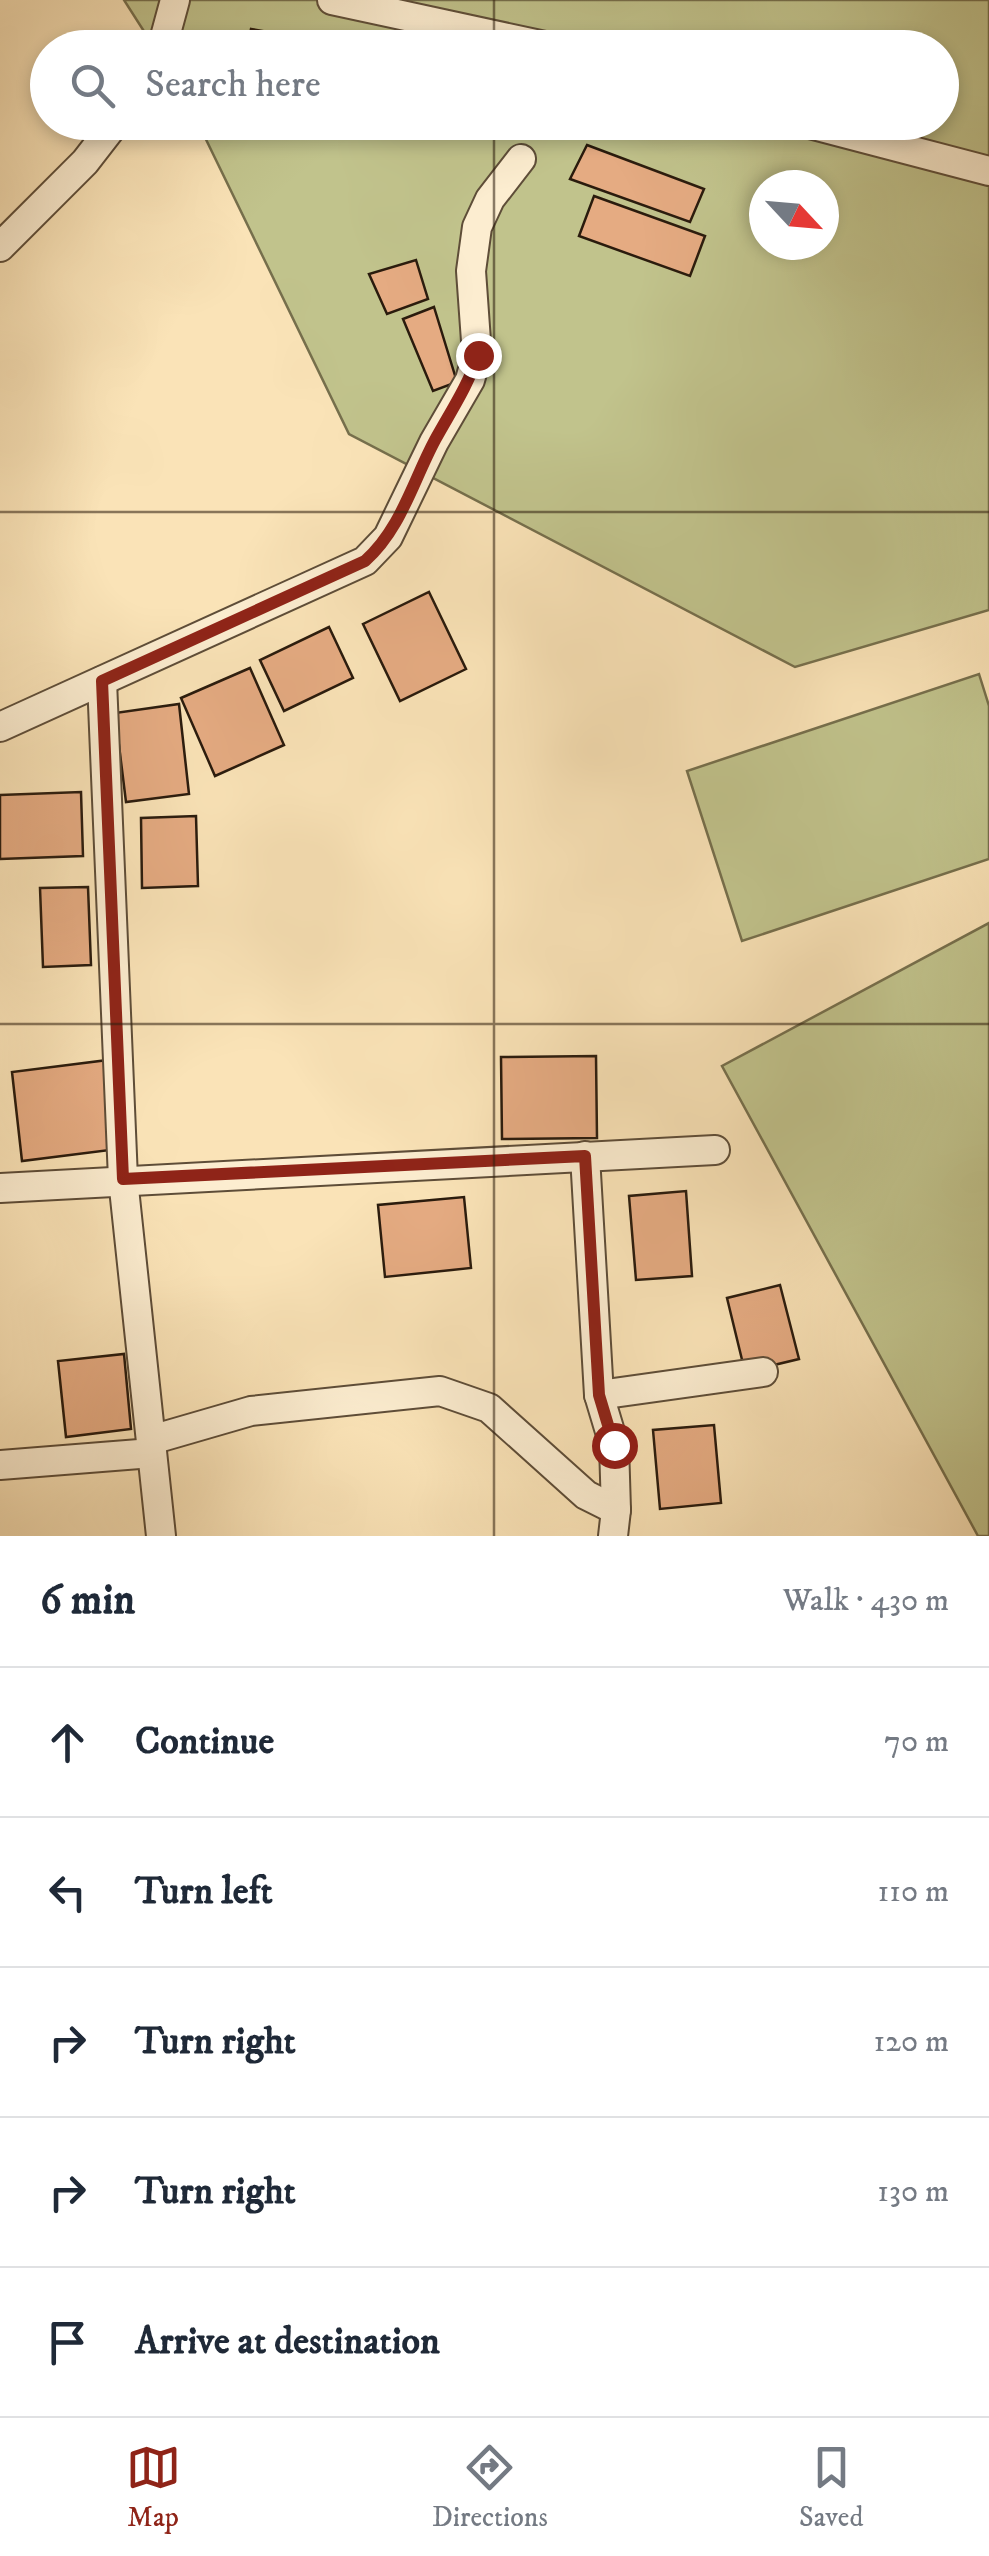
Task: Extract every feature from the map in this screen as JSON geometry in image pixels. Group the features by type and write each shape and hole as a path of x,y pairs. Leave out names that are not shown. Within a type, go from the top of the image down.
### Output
{"street":[{"path":"167,30 176,0"},
{"path":"332,0 471,30"},
{"path":"0,246 102,140"},
{"path":"871,140 989,171"},
{"path":"0,728 365,561 379,549 470,380 478,355 470,271 477,227 490,199 521,159"},
{"path":"102,681 123,1179 161,1536"},
{"path":"0,1188 715,1150"},
{"path":"585,1156 599,1395 614,1445 615,1523"},
{"path":"599,1395 764,1372"},
{"path":"0,1464 152,1446 252,1410 440,1391 489,1408 615,1523"}],"green space":[{"path":"124,0 989,0 989,610 795,667 349,434 206,140 959,140 959,30 143,30"},
{"path":"979,674 989,706 989,859 742,941 687,771"},
{"path":"989,923 989,1536 978,1536 722,1066"}],"building":[{"path":"587,145 704,189 690,222 570,179"},
{"path":"594,196 705,236 690,276 579,236"},
{"path":"416,260 428,299 387,314 369,274"},
{"path":"434,307 457,382 433,391 403,319"},
{"path":"429,592 466,669 400,701 363,624"},
{"path":"329,627 353,678 284,711 260,660"},
{"path":"250,668 284,745 215,776 181,698"},
{"path":"179,704 189,794 126,802 115,713"},
{"path":"81,792 83,856 0,859 0,795"},
{"path":"196,816 198,886 142,888 141,818"},
{"path":"88,887 91,965 43,967 40,888"},
{"path":"596,1056 597,1138 502,1139 501,1057"},
{"path":"108,1060 118,1149 22,1161 12,1072"},
{"path":"686,1191 692,1276 636,1280 629,1196"},
{"path":"464,1197 471,1268 385,1277 378,1205"},
{"path":"780,1285 799,1359 745,1372 727,1298"},
{"path":"124,1354 131,1429 66,1437 58,1361"},
{"path":"714,1425 721,1503 660,1509 653,1430"}],"route":[{"path":"478,355 470,380 379,549 365,561 102,681 123,1179 585,1156 599,1395 614,1445"}]}
